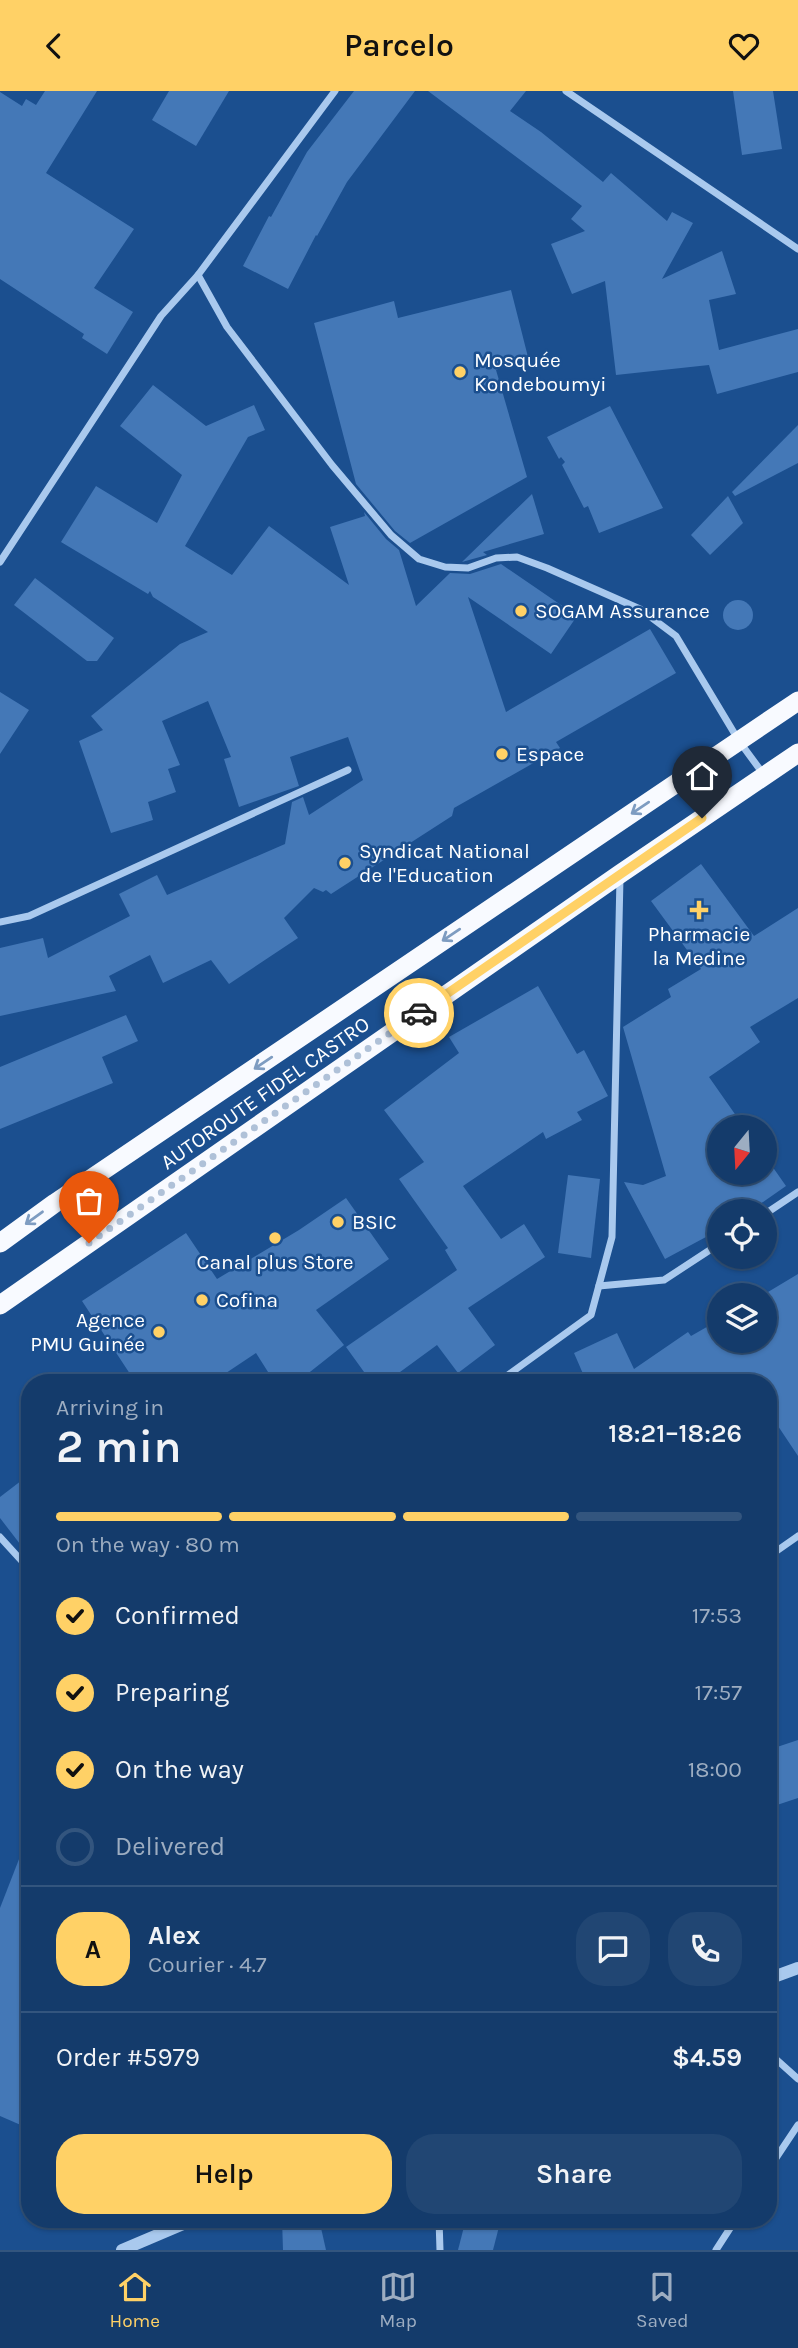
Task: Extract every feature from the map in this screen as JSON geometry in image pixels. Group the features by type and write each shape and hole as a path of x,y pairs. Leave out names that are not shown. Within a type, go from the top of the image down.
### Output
{"highway":[{"name":"AUTOROUTE FIDEL CASTRO","path":"0,1243 55,1203 798,701"},
{"name":"AUTOROUTE FIDEL CASTRO","path":"0,1305 798,753"}],"street":[{"path":"0,562 161,316 198,275 335,91"},
{"path":"566,91 798,249"},
{"path":"198,275 227,327 332,465 391,535 419,559 445,567 468,568 496,558 517,557 640,609 676,636 739,741 764,776"},
{"path":"0,922 29,916 348,770"},
{"path":"509,1374 591,1315 612,1237 620,874"},
{"path":"777,1206 798,1192"},
{"path":"599,1286 664,1280 707,1252"},
{"path":"777,1551 798,1536"},
{"path":"0,1537 21,1560"},
{"path":"777,1976 798,1968"},
{"path":"777,2060 798,2079"},
{"path":"777,2156 798,2125"},
{"path":"122,2250 174,2228"},
{"path":"439,2228 440,2250"},
{"path":"716,2250 730,2228"}],"building":[{"path":"45,91 97,91 46,173 134,229 94,288 133,312 107,354 82,338 84,334 0,279 0,92 22,106 26,99 36,105"},
{"path":"169,91 229,91 196,146 152,120"},
{"path":"354,91 415,91 347,182 288,289 243,266 307,152"},
{"path":"428,91 526,91 510,111 541,132 603,182 611,173 667,221 672,212 693,223 662,279 722,251 736,294 709,300 719,350 798,329 798,372 717,394 709,365 616,375 605,281 572,294 551,244 585,231 571,219 582,206"},
{"path":"733,91 773,91 782,149 742,155"},
{"path":"511,290 528,357 496,370 527,477 410,543 395,531 356,484 314,323 394,301 398,318"},
{"path":"153,385 206,426 254,405 265,430 248,437 185,546 232,575 269,526 349,585 330,527 365,516 364,512 386,539 399,550 416,606 450,573 470,574 501,564 577,616 551,654 468,597 506,712 650,629 676,673 556,742 560,748 454,808 452,816 331,894 326,890 323,892 314,888 284,918 298,938 229,984 211,960 163,983 150,955 109,976 116,991 0,1016 0,948 43,938 48,958 130,916 119,894 157,875 167,895 285,844 292,802 303,797 309,815 363,780 348,737 290,757 299,786 239,807 224,759 231,757 208,701 162,721 180,765 168,769 176,792 148,802 153,820 111,833 79,741 103,730 91,716 180,644 208,632 153,597 150,591 148,594 61,542 96,486 157,523 182,475 120,426"},
{"path":"610,406 663,508 599,533 588,506 584,508 562,465 565,462 561,457 559,459 547,437"},
{"path":"798,425 798,463 735,496 732,492"},
{"path":"532,494 544,534 483,552 487,555 462,562"},
{"path":"728,496 743,523 710,555 691,535"},
{"path":"35,578 114,638 97,661 87,661 14,605"},
{"path":"738,600 749,604 753,615 749,626 738,630 727,626 723,615 727,604"},
{"path":"0,692 29,710 0,754"},
{"path":"701,864 754,936 798,908 798,998 750,1027 760,1042 709,1077 736,1115 707,1115 707,1185 777,1185 777,1173 786,1186 767,1199 707,1199 707,1236 665,1259 624,1182 643,1185 666,1176 623,1027 671,997 668,989 701,969 651,901"},
{"path":"538,986 577,1054 584,1050 608,1096 577,1112 582,1120 546,1139 543,1132 463,1186 501,1239 524,1224 545,1257 468,1308 495,1345 458,1373 437,1345 397,1374 366,1374 346,1347 457,1270 445,1250 448,1248 399,1179 424,1162 384,1110 459,1053 449,1037"},
{"path":"126,1015 138,1041 102,1057 113,1083 0,1129 0,1067"},
{"path":"568,1175 600,1179 591,1258 558,1253"},
{"path":"346,1198 389,1259 316,1310 344,1345 307,1374 269,1374 256,1353 224,1374 130,1374 82,1301 186,1233 217,1279 299,1230"},
{"path":"798,1274 798,1456 777,1424 777,1374 583,1374 574,1353 617,1333 634,1369 688,1332 691,1336 707,1327 707,1353 777,1353 777,1287"},
{"path":"21,1481 21,1545 0,1518 0,1497"},
{"path":"798,1740 798,1798 777,1805 777,1747"},
{"path":"21,1854 21,2125 0,2116 0,1908"},
{"path":"282,2228 321,2228 326,2250 283,2250"},
{"path":"464,2228 499,2228 493,2250 458,2250"}],"way so far":[{"path":"89,1243 419,1013"}],"place":[{"name":"Mosquée Kondeboumyi","path":"460,372"},
{"name":"SOGAM Assurance","path":"521,611"},
{"name":"Espace","path":"502,754"},
{"name":"Syndicat National de l'Education","path":"345,863"},
{"name":"Pharmacie la Medine","path":"699,910"},
{"name":"BSIC","path":"338,1222"},
{"name":"Canal plus Store","path":"275,1238"},
{"name":"Cofina","path":"202,1300"},
{"name":"Agence PMU Guinée","path":"159,1332"}],"route":[{"path":"419,1013 702,818"}]}
